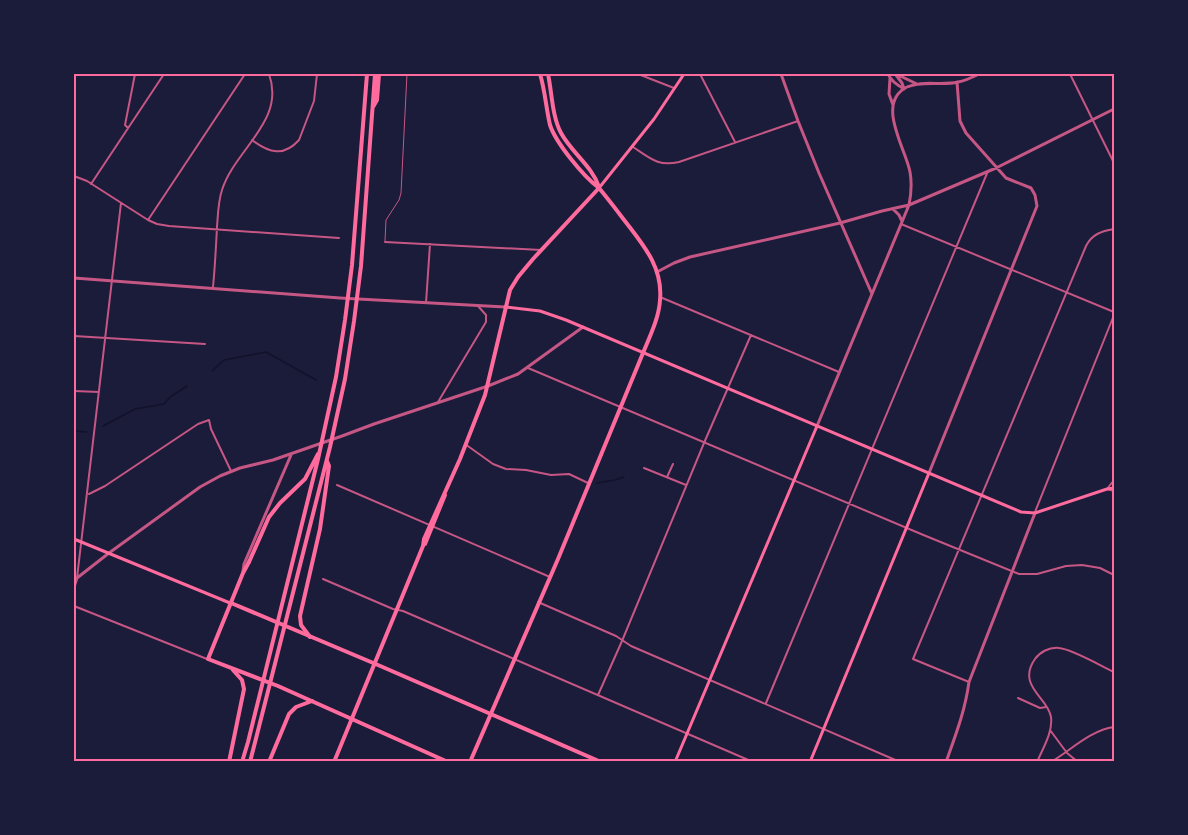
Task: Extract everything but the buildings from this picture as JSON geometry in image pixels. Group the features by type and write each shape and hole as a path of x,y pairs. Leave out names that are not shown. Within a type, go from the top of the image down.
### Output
{"main road":[{"path":"242,762 320,451 336,377 349,292 367,74"},
{"path":"250,762 334,431 345,379 358,293 372,107 377,100 377,74"},
{"path":"470,762 655,324 660,297 657,272 646,248 555,137 550,126 540,74"},
{"path":"548,74 559,129 596,177 599,188"},
{"path":"334,762 488,386 508,294 541,250 599,188 633,147 684,74"},
{"path":"505,307 540,311 558,317 1021,512 1035,513 1107,489 1114,490"},
{"path":"675,762 817,426"},
{"path":"320,451 305,479 272,512 243,573 208,659 278,686 448,762"},
{"path":"310,637 301,624 300,616 322,517 329,466 327,458"},
{"path":"810,762 929,473"},
{"path":"74,539 374,663 601,762"},
{"path":"229,762 244,690 242,680 233,670"},
{"path":"269,762 291,712 299,705 312,701"}],"street":[{"path":"128,129 125,125 135,74"},
{"path":"92,184 164,74"},
{"path":"148,220 245,74"},
{"path":"213,287 222,190 227,178 262,125 273,102 273,88 269,74"},
{"path":"252,140 266,149 275,151 296,144 314,101 317,74"},
{"path":"638,74 675,88"},
{"path":"700,74 735,142"},
{"path":"781,74 840,223 872,294"},
{"path":"896,74 918,84"},
{"path":"896,74 904,89"},
{"path":"817,426 911,197 910,174 893,122 892,113 896,96 904,89 918,84 957,82 979,74"},
{"path":"1070,74 1114,163"},
{"path":"889,76 904,89"},
{"path":"889,76 889,94 893,105"},
{"path":"929,473 1035,213 1037,200 1031,188 1006,178 966,133 960,121 957,82"},
{"path":"657,272 690,257 909,205 996,168 1114,109"},
{"path":"633,147 654,160 669,164 798,121"},
{"path":"766,703 988,171"},
{"path":"74,176 92,184 157,224 339,238"},
{"path":"74,587 77,578 121,203"},
{"path":"892,209 899,215 902,223 1114,313 969,682 961,722 946,762"},
{"path":"969,682 913,659 1088,241 1098,233 1114,228"},
{"path":"385,242 541,250"},
{"path":"426,303 430,244"},
{"path":"74,278 370,300 505,307"},
{"path":"660,297 839,372"},
{"path":"438,402 486,322 486,315 478,306"},
{"path":"77,578 201,487 231,471 291,454 521,373 583,327"},
{"path":"597,695 751,335"},
{"path":"74,336 205,344"},
{"path":"528,368 1013,572 1023,575 1037,574 1066,566 1082,565 1100,568 1114,575"},
{"path":"74,391 99,392"},
{"path":"87,495 105,486 198,424 208,420 231,471"},
{"path":"465,444 493,464 506,469 551,475 569,474 589,483"},
{"path":"243,573 244,564 291,454"},
{"path":"667,477 673,464"},
{"path":"644,468 686,485"},
{"path":"1107,489 1114,480"},
{"path":"337,485 550,577"},
{"path":"323,579 393,609 403,611 753,762"},
{"path":"538,602 710,681 900,762"},
{"path":"74,606 208,659"},
{"path":"1037,762 1050,730 1051,719 1046,707 1034,691 1029,674 1033,661 1045,650 1061,648 1114,672"},
{"path":"1018,698 1040,708 1046,707"},
{"path":"1051,762 1096,732 1114,727"},
{"path":"1050,730 1066,753 1078,762"}],"lane":[{"path":"385,242 386,220 401,193 407,74"}],"waterway":[{"path":"212,371 224,360 266,352 316,380"},
{"path":"103,426 135,409 164,404 170,397 187,386"},
{"path":"74,431 87,432"},
{"path":"597,483 624,477"}]}
